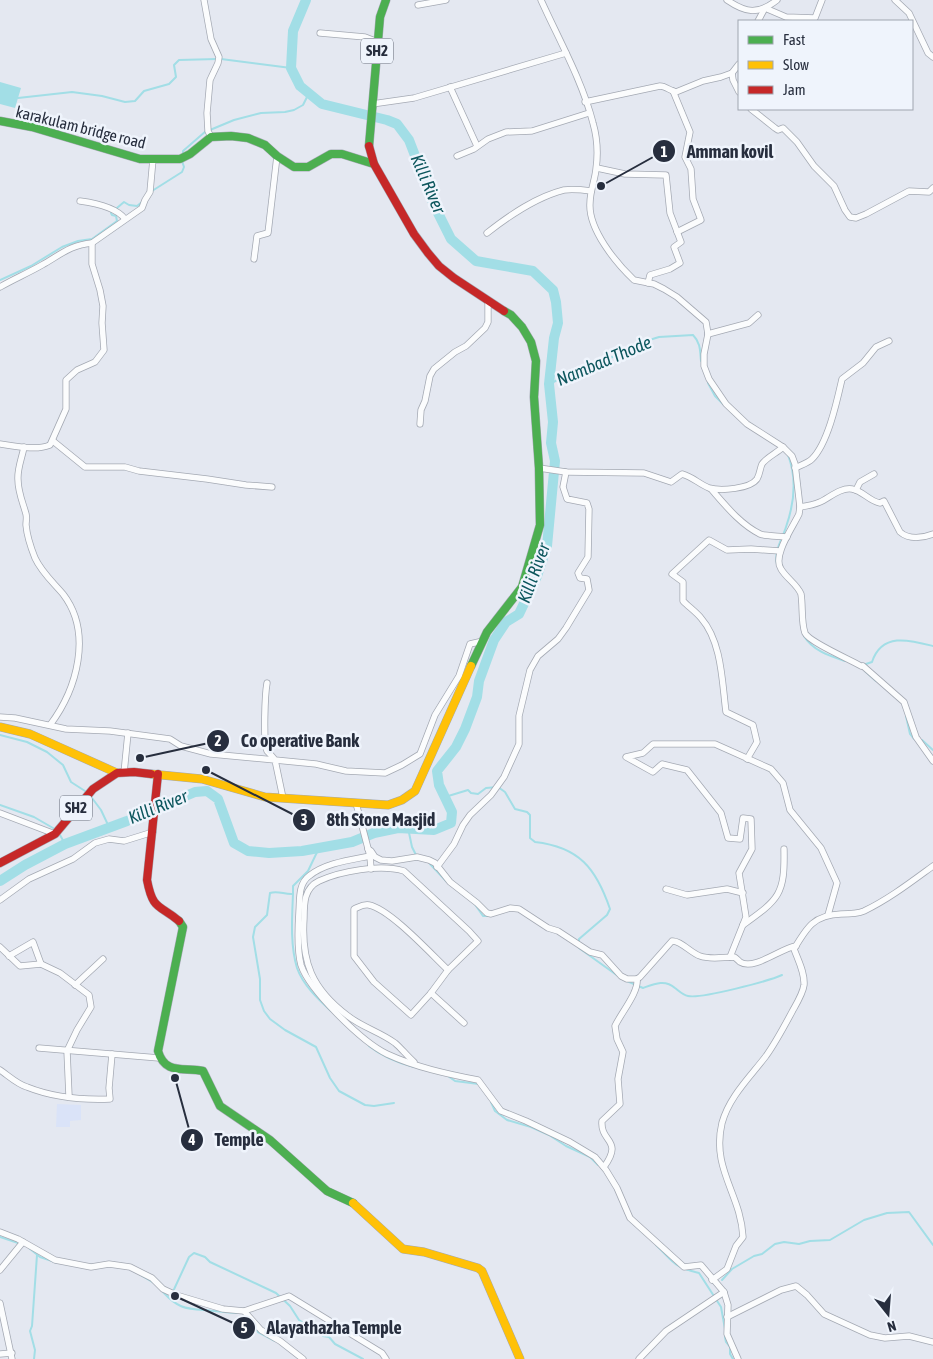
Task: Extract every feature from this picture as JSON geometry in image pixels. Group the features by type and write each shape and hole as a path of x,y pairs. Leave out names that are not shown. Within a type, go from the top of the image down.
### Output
{"main road":[{"name":"SH2","path":"0,864 55,834 93,789 120,773 134,772 202,779 265,797 388,805 406,799 415,791 487,632 522,587 540,525 539,468 534,396 536,361 534,350 526,334 512,315 454,278 439,266 414,234 374,164 369,146 369,135 380,17 386,0"},
{"name":"karakulam bridge road","path":"0,121 32,127 140,159 182,158 211,137"},
{"path":"211,137 231,136 248,138 265,146 294,167 308,167 331,154 342,154 374,164"},
{"path":"0,727 30,734 120,773"},
{"path":"158,774 148,865 150,895 159,908 178,920 183,928 158,1051 159,1058 169,1068 193,1068 203,1071 220,1106 270,1140 328,1191 356,1204 403,1249 424,1252 478,1268 482,1271 518,1358"}],"street":[{"path":"204,0 211,39 218,60 210,80 206,113 208,131 211,137"},
{"path":"418,5 446,0"},
{"path":"541,0 566,52 589,113 596,138 596,168 590,204 592,223 602,240 634,280 664,288 706,322 708,334 704,366 716,392 747,424 792,456 800,507 799,514 780,551 778,562 780,569 799,589 801,594 806,636 814,642 862,666 904,702 917,740 933,761"},
{"path":"727,0 746,10 754,11 765,8 777,0"},
{"path":"765,8 786,17 815,18 822,0"},
{"path":"895,0 909,13 912,20"},
{"path":"759,20 765,8"},
{"path":"913,21 928,52 933,57"},
{"path":"320,33 365,37 378,42"},
{"path":"372,104 414,98 566,52"},
{"path":"673,92 732,73 738,65"},
{"path":"732,73 738,90"},
{"path":"585,102 660,86 664,86 673,92 690,132 686,157 691,169 693,199 700,220 677,232"},
{"path":"450,87 476,146"},
{"path":"752,110 778,130 783,128 793,137 814,166 834,186 850,217 856,218 866,214 909,191 929,192 933,188"},
{"path":"457,156 474,149 488,139 506,132 532,131 589,113"},
{"path":"254,259 257,236 268,233 277,156"},
{"path":"0,287 44,264 63,251 92,243 142,208 144,200 150,192 152,159"},
{"path":"596,168 625,174 666,175 670,213 681,242 674,247 680,263 670,270 650,275 648,283"},
{"path":"487,233 507,218 542,198 566,190 592,191"},
{"path":"80,201 96,203 122,214 125,219"},
{"path":"0,444 24,447 45,447 50,445 66,409 66,380 77,370 95,362 104,350 103,306 92,264 92,243"},
{"path":"420,424 421,410 427,395 430,376 438,366 455,352 466,346 485,328 488,322 488,300"},
{"path":"708,334 749,323 758,315"},
{"path":"795,468 810,461 821,448 842,379 863,363 876,347 889,341"},
{"path":"53,441 85,467 125,468 272,487"},
{"path":"24,447 18,482 26,513 27,532 31,548 44,574 63,594 73,612 79,634 77,671 56,718 50,725"},
{"path":"710,488 726,489 753,483 758,478 761,466 767,458 782,448"},
{"path":"539,468 566,472 644,473 671,482 682,474 690,476 710,488 741,521 762,535 787,537"},
{"path":"437,867 454,844 470,814 496,788 504,777 519,744 519,716 530,670 538,656 558,639 566,628 588,590 587,580 580,578 578,574 588,557 589,509 587,503 568,499 563,488 566,472"},
{"path":"856,490 860,482 874,474"},
{"path":"800,507 820,502 846,489 856,490 873,502 880,504 884,501 900,532 904,535 923,538 933,534"},
{"path":"747,759 757,742 753,725 726,712 719,658 712,637 702,619 683,601 683,582 672,574 709,540 727,550 780,551"},
{"path":"0,717 66,729 128,733 170,739 180,746 211,754 316,764 346,771 386,773 402,766 420,754 435,715 459,676 470,644 483,641"},
{"path":"267,683 265,704 267,751 275,760 283,798"},
{"path":"120,773 128,733"},
{"path":"730,957 746,916 740,873 752,849 750,819 743,818 740,839 728,838 721,813 687,770 662,764 653,772 626,757 643,753 653,744 715,744 771,769 783,784 790,810 821,848 837,883 828,915"},
{"path":"356,803 371,869"},
{"path":"0,812 55,834"},
{"path":"0,900 29,879 73,858 95,843 109,839 124,841 153,832"},
{"path":"743,925 771,905 779,893 784,870 784,849"},
{"path":"368,850 381,860 392,861 424,858 437,867 450,882 487,913 491,914 510,908 519,908 548,928 590,952 602,955 621,976 627,979 637,979 672,941 678,942 702,957 736,957 742,963 755,962 796,946"},
{"path":"368,850 323,868 308,876 302,883 298,929 300,963 307,979 323,1000 368,1042 386,1054 442,1073 478,1080 501,1111 570,1142 595,1157 604,1167 617,1188 630,1218 684,1267 701,1265 712,1280 719,1296 728,1305 728,1334 738,1359"},
{"path":"712,1280 728,1269 736,1246 743,1237 738,1209 721,1163 722,1123 730,1102 768,1054 797,1003 804,986 802,970 794,948 807,928 816,919 828,915 863,911 906,886 933,866"},
{"path":"416,1064 394,1043 348,1016 312,978 304,958 303,926 305,899 308,890 315,882 332,875 371,869 393,868 404,871 478,941 448,970 412,1015 374,982 354,956 354,909 361,905 369,905 394,920 448,970"},
{"path":"666,889 687,895 726,889 743,894"},
{"path":"9,956 32,942 41,964"},
{"path":"0,947 20,966 41,964 60,973 89,995 91,1007 66,1051 68,1096"},
{"path":"75,985 102,959"},
{"path":"604,1167 613,1149 612,1143 603,1131 602,1122 620,1104 618,1080 623,1052 617,1040 615,1026 622,1011 635,993 638,986 637,979"},
{"path":"431,993 464,1023"},
{"path":"39,1048 159,1058"},
{"path":"0,1070 26,1087 68,1096 110,1099 112,1054"},
{"path":"0,1232 23,1242 59,1262 82,1264 91,1267 109,1264 131,1267 152,1278 163,1289 223,1309 244,1311 289,1296 382,1354 386,1359"},
{"path":"0,1270 23,1242"},
{"path":"728,1317 782,1290 796,1286 824,1314 870,1335 885,1338 909,1336 933,1342"},
{"path":"639,1359 666,1331 719,1296"},
{"path":"0,1304 12,1356 0,1354"},
{"path":"244,1311 260,1330 280,1341 303,1359"}],"shaded area":[{"path":"57,1104 81,1105 81,1120 70,1121 70,1127 56,1127"}],"water":[{"path":"0,82 21,88 15,108 0,104"}],"waterway":[{"name":"Killi River","path":"0,881 25,865 65,844 127,821 195,792 207,791 218,799 234,843 248,851 269,853 302,851 352,842 374,833 398,828 434,830 451,823 452,812 439,785 437,771 456,747 465,729 477,697 479,681 494,640 506,622 519,614 537,576 547,546 555,461 551,443 553,422 549,384 554,338 558,323 553,290 533,271 476,261 451,239 434,205 409,140 397,124 322,104 300,86 291,68 293,31 306,0"},
{"path":"18,98 72,92 102,96 125,102 135,101 144,91 169,84 176,77 174,65 179,60 217,59"},
{"path":"221,59 291,68"},
{"path":"210,130 234,120 261,113 294,110 303,105 309,93"},
{"path":"183,154 183,151 206,131"},
{"path":"152,191 182,172 184,167 182,161"},
{"path":"0,280 31,266 62,247 78,241 92,239 117,221 116,216 111,213 124,202 137,206 142,202"},
{"name":"Nambad Thode","path":"549,384 575,372 588,369 643,342 659,337 693,335 699,344 701,361"},
{"name":"Nambad Thode","path":"708,383 715,396 724,405"},
{"name":"Nambad Thode","path":"777,564 777,550 789,518 793,500 793,473 788,455"},
{"name":"Nambad Thode","path":"804,636 812,646 828,655 845,661"},
{"name":"Nambad Thode","path":"863,665 872,662 877,652 890,642 898,640 933,646"},
{"path":"865,671 876,681"},
{"path":"906,716 910,734 914,739"},
{"path":"0,735 27,742 47,752 63,765 71,782 85,791"},
{"path":"919,740 922,740 933,750"},
{"path":"445,797 468,790 471,793 478,794 486,788 498,787 505,792 515,809 527,812 530,815 530,838 535,842 563,849 584,862 599,882 610,909 607,915 579,939 579,942"},
{"path":"92,798 101,810 109,827"},
{"path":"0,805 34,817 53,828"},
{"path":"408,828 412,847 416,855"},
{"path":"60,835 65,844"},
{"path":"319,848 308,871 293,886 293,894 270,893 267,915 255,927 253,937 260,979 260,1000 264,1011 270,1019 285,1030 316,1047 330,1078 339,1091 365,1105 374,1106 394,1103"},
{"path":"430,864 447,882"},
{"path":"293,894 292,941 297,968 307,986 331,1011"},
{"path":"474,903 483,916 491,916"},
{"path":"579,947 618,976"},
{"path":"627,981 643,988 663,983 671,985 684,995 695,996 735,989 782,975"},
{"path":"369,1046 391,1059 414,1067"},
{"path":"448,1076 455,1081 479,1084"},
{"path":"491,1102 495,1111 507,1120 549,1135 566,1146 590,1157 598,1165"},
{"path":"722,1280 732,1269 754,1256 762,1254 775,1244 784,1242 799,1244 810,1241 830,1240 864,1220 887,1213 909,1212 933,1245"},
{"path":"0,1237 21,1244"},
{"path":"656,1245 679,1266 699,1273 721,1307 725,1329"},
{"path":"29,1248 40,1257 58,1263"},
{"path":"170,1298 189,1257 194,1253 276,1293 290,1306 299,1320 323,1336 329,1337 335,1344 363,1359"},
{"path":"34,1359 35,1350 30,1331 32,1326 37,1255"},
{"path":"139,1274 154,1283"},
{"path":"163,1292 172,1301 186,1308 239,1313"},
{"path":"252,1323 258,1332 275,1341"},
{"path":"725,1337 733,1359"}],"traffic: fast":[{"path":"369,146 380,17 386,0"},
{"path":"0,121 32,127 140,159 180,159 190,154 211,137 231,136 248,138 265,145 277,156 294,167 308,167 331,154 342,154 374,164"},
{"path":"471,666 487,632 522,587 540,525 539,468 534,397 536,361 531,342 522,327 511,315 504,311"},
{"path":"179,921 183,927 158,1051 161,1059 170,1067 203,1071 220,1106 270,1140 327,1191 353,1203"}],"traffic: slow":[{"path":"151,774 202,779 265,797 388,805 402,800 415,791 471,666"},
{"path":"0,727 30,734 117,773"},
{"path":"353,1203 403,1249 424,1252 478,1268 482,1271 520,1359"}],"traffic: jam":[{"path":"369,146 374,164 414,234 428,253 439,266 454,278 504,311"},
{"path":"0,863 55,834 93,789 117,773 151,774"},
{"path":"158,774 147,880 154,902 179,921"}],"place":[{"name":"Amman kovil","path":"601,186"},
{"name":"Co operative Bank","path":"140,758"},
{"name":"8th Stone Masjid","path":"206,770"},
{"name":"Temple","path":"175,1078"},
{"name":"Alayathazha Temple","path":"175,1296"}]}
